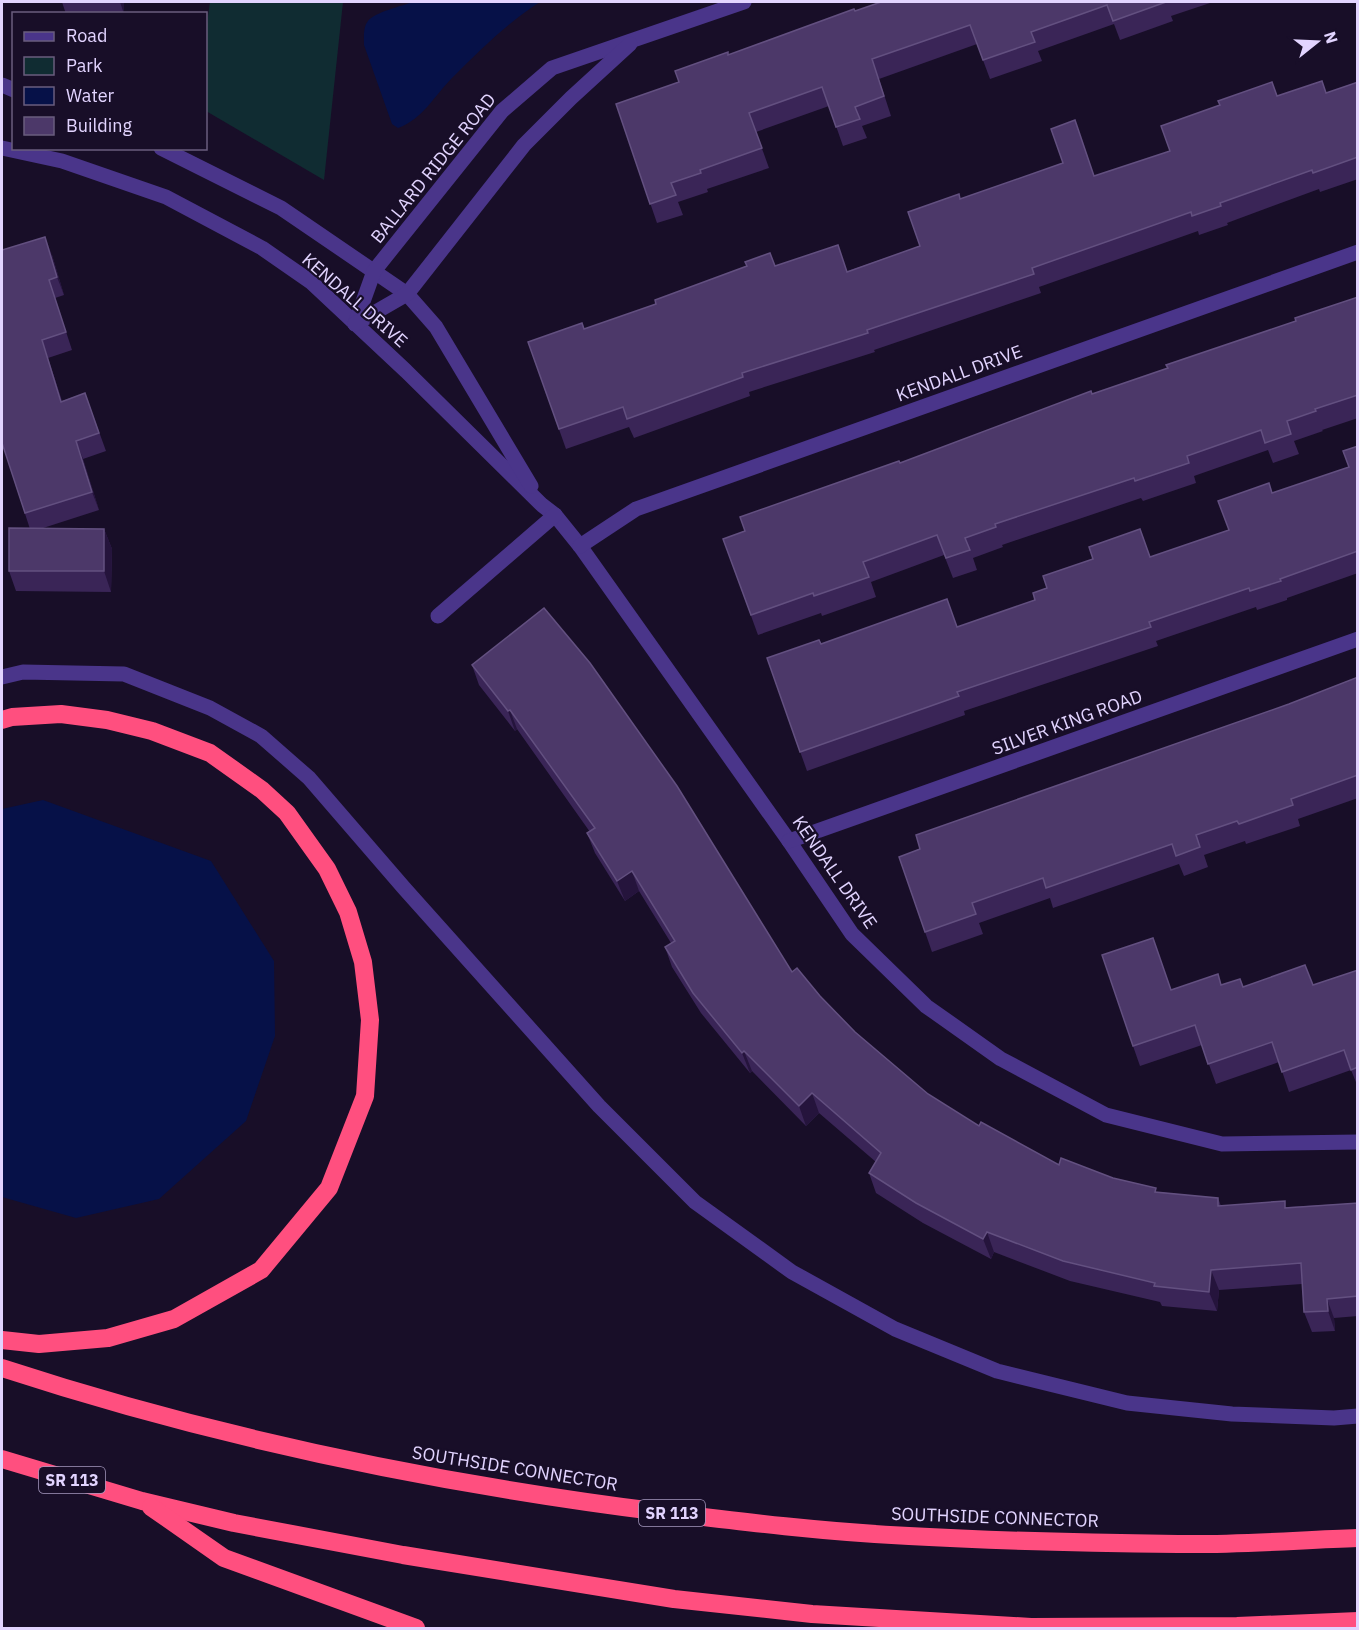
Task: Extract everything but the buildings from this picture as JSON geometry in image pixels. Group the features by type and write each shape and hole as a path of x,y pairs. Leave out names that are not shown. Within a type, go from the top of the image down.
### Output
{"highway":[{"path":"2,720 12,717 61,714 107,720 152,731 210,753 262,790 287,813 327,869 348,912 363,962 370,1020 365,1096 329,1188 261,1270 174,1319 108,1338 39,1344 2,1340"},
{"name":"SOUTHSIDE CONNECTOR","path":"2,1368 71,1390 197,1424 371,1466 574,1501 762,1525 909,1536 1181,1544 1358,1538"},
{"name":"SR 113","path":"2,1459 142,1501 234,1524 403,1555 686,1600 812,1614 1030,1627 1237,1626 1358,1621"},
{"path":"142,1501 224,1558 416,1629"},
{"path":"1307,1540 1358,1532"},
{"path":"1237,1626 1259,1629"}],"street":[{"name":"BALLARD RIDGE ROAD","path":"355,324 374,271 502,111 552,68 744,2"},
{"path":"355,324 407,294 524,145 571,98 634,41"},
{"name":"KENDALL DRIVE","path":"2,148 62,161 166,197 262,248 311,282 406,370 542,505 555,515 580,546 852,934 926,1006 1001,1059 1106,1115 1222,1144 1358,1142"},
{"name":"KENDALL DRIVE","path":"165,150 281,208 407,294 436,327 542,505"},
{"name":"KENDALL DRIVE","path":"580,546 636,509 1358,252"},
{"path":"438,616 555,515"},
{"name":"SILVER KING ROAD","path":"789,842 1358,639"},
{"path":"2,677 22,672 124,674 210,708 261,736 309,778 599,1106 695,1202 792,1272 895,1329 997,1371 1127,1403 1232,1414 1334,1418 1358,1416"}],"green space":[{"path":"210,2 343,2 324,180 207,112 207,24"}],"water":[{"path":"413,2 540,2 483,47 421,113 398,128 392,124 364,45 364,32 366,23 371,18"},
{"path":"43,800 211,861 274,961 275,1036 246,1121 159,1199 76,1218 2,1197 2,809"}]}
